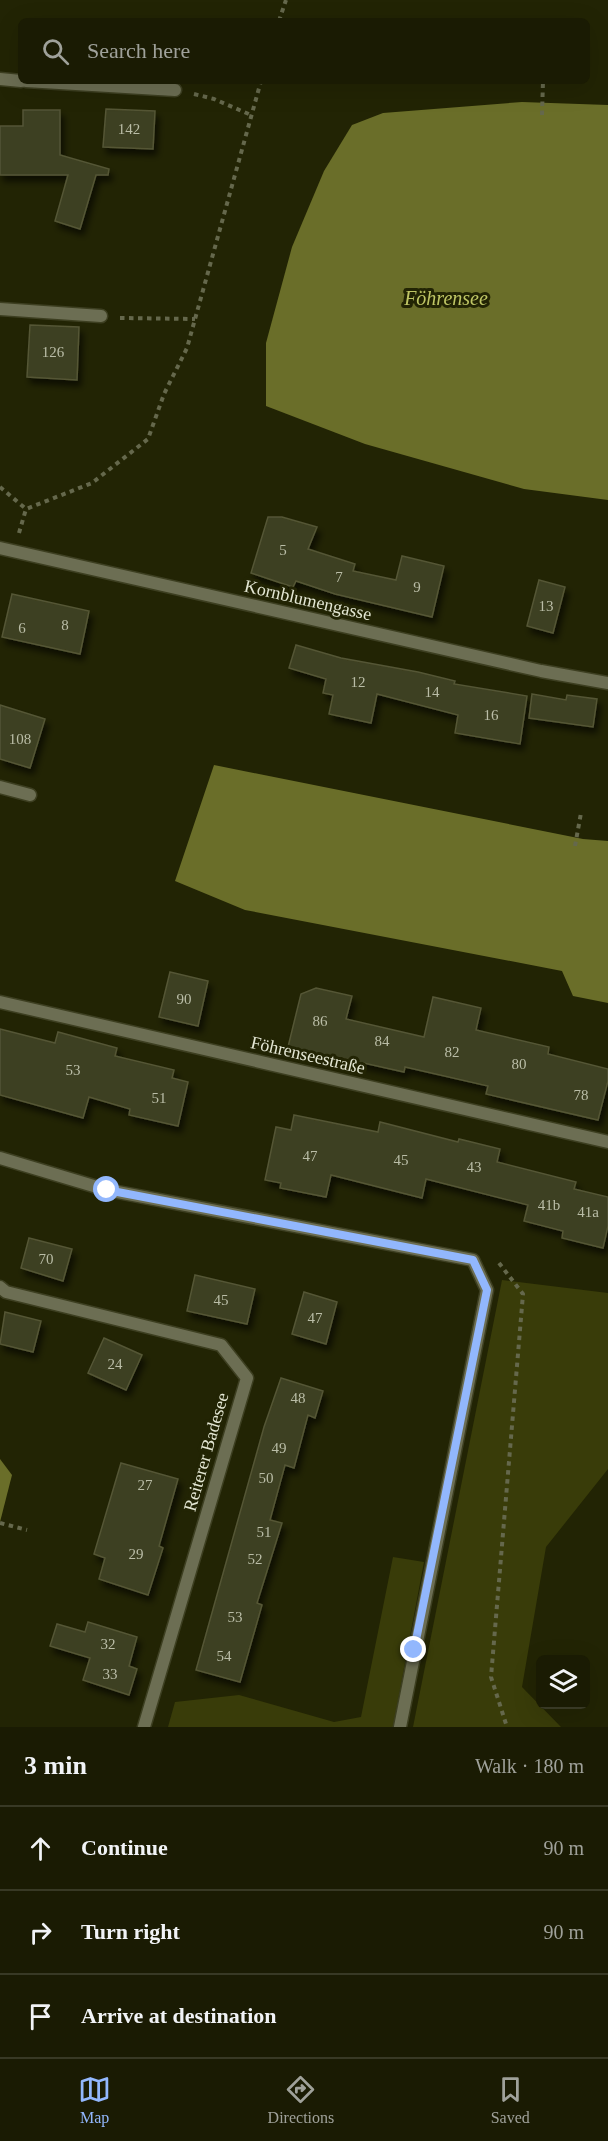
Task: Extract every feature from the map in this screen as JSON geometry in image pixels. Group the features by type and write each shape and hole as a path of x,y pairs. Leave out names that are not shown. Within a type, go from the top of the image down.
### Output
{"street":[{"path":"0,80 18,81"},
{"path":"76,84 175,90"},
{"path":"0,309 101,316"},
{"name":"Kornblumengasse","path":"0,548 541,671 608,683"},
{"path":"0,787 30,795"},
{"name":"Föhrenseestraße","path":"0,1002 608,1142"},
{"path":"0,1158 107,1190 473,1260 487,1290 400,1727"},
{"name":"Reiterer Badesee","path":"0,1287 6,1292 221,1345 247,1378 144,1727"}],"path":[{"path":"280,18 286,0"},
{"path":"26,509 92,483 148,439 164,394 187,348 260,84"},
{"path":"542,115 543,84"},
{"path":"214,99 251,115"},
{"path":"142,320 195,319"},
{"path":"0,487 26,509"},
{"path":"14,551 26,509"},
{"path":"575,846 582,813"},
{"path":"473,1260 497,1261 523,1294 491,1677 507,1727"},
{"path":"0,1523 27,1530"}],"shaded area":[{"path":"502,1280 608,1293 608,1469 546,1547 522,1687 536,1701 536,1709 543,1709 561,1727 413,1727"},
{"path":"393,1557 424,1562 393,1727 168,1727 175,1702 239,1695 334,1722 361,1717"}],"water":[{"name":"Föhrensee","path":"522,102 608,105 608,500 524,489 365,444 266,406 266,343 292,247 324,171 352,125 383,113"},
{"path":"214,765 583,839 608,841 608,1003 573,996 562,971 245,910 175,881"},
{"path":"0,1459 12,1475 0,1522"}],"building":[{"path":"106,109 155,111 153,149 103,147"},
{"path":"23,110 60,110 60,155 109,169 108,175 96,175 80,229 55,221 68,175 0,175 0,126 23,126"},
{"path":"30,325 79,327 77,380 27,377"},
{"path":"268,517 282,517 317,527 308,549 355,564 353,571 396,580 402,556 444,566 432,617 335,594 296,581 293,587 251,573"},
{"path":"539,580 565,587 553,633 527,626"},
{"path":"12,594 89,611 80,654 2,637"},
{"path":"296,645 341,658 455,681 454,684 527,696 520,744 455,733 458,715 377,694 371,723 329,714 333,695 323,693 326,679 289,668"},
{"path":"532,694 566,700 567,695 597,699 593,727 529,718"},
{"path":"0,705 45,719 30,768 0,759"},
{"path":"170,972 208,981 198,1026 159,1017"},
{"path":"316,988 352,996 346,1019 424,1037 433,997 481,1008 476,1030 549,1047 548,1054 608,1069 608,1081 598,1120 486,1094 488,1086 405,1067 404,1072 288,1047 301,994"},
{"path":"0,1029 55,1043 58,1032 117,1048 115,1056 174,1070 172,1078 188,1082 178,1126 129,1115 130,1109 89,1097 83,1118 0,1095"},
{"path":"294,1115 378,1132 380,1122 458,1142 459,1139 500,1149 497,1162 576,1182 574,1189 608,1197 608,1226 603,1248 562,1238 563,1231 524,1221 528,1205 426,1179 422,1198 331,1175 326,1197 280,1188 281,1183 265,1180 276,1127 291,1130"},
{"path":"29,1238 72,1249 63,1281 21,1268"},
{"path":"195,1275 255,1289 247,1324 187,1311"},
{"path":"304,1292 337,1302 326,1344 292,1334"},
{"path":"5,1312 41,1321 33,1352 0,1344"},
{"path":"104,1338 142,1355 126,1390 88,1373"},
{"path":"281,1378 323,1391 315,1418 308,1415 294,1468 285,1465 270,1520 282,1523 257,1603 262,1605 240,1682 196,1670 264,1427"},
{"path":"121,1463 178,1479 159,1546 163,1548 148,1595 99,1579 105,1558 94,1554"},
{"path":"88,1622 137,1637 129,1666 137,1669 129,1695 83,1680 90,1658 50,1646 57,1624 85,1632"}],"route":[{"path":"107,1190 473,1260 487,1290 414,1650"}]}
